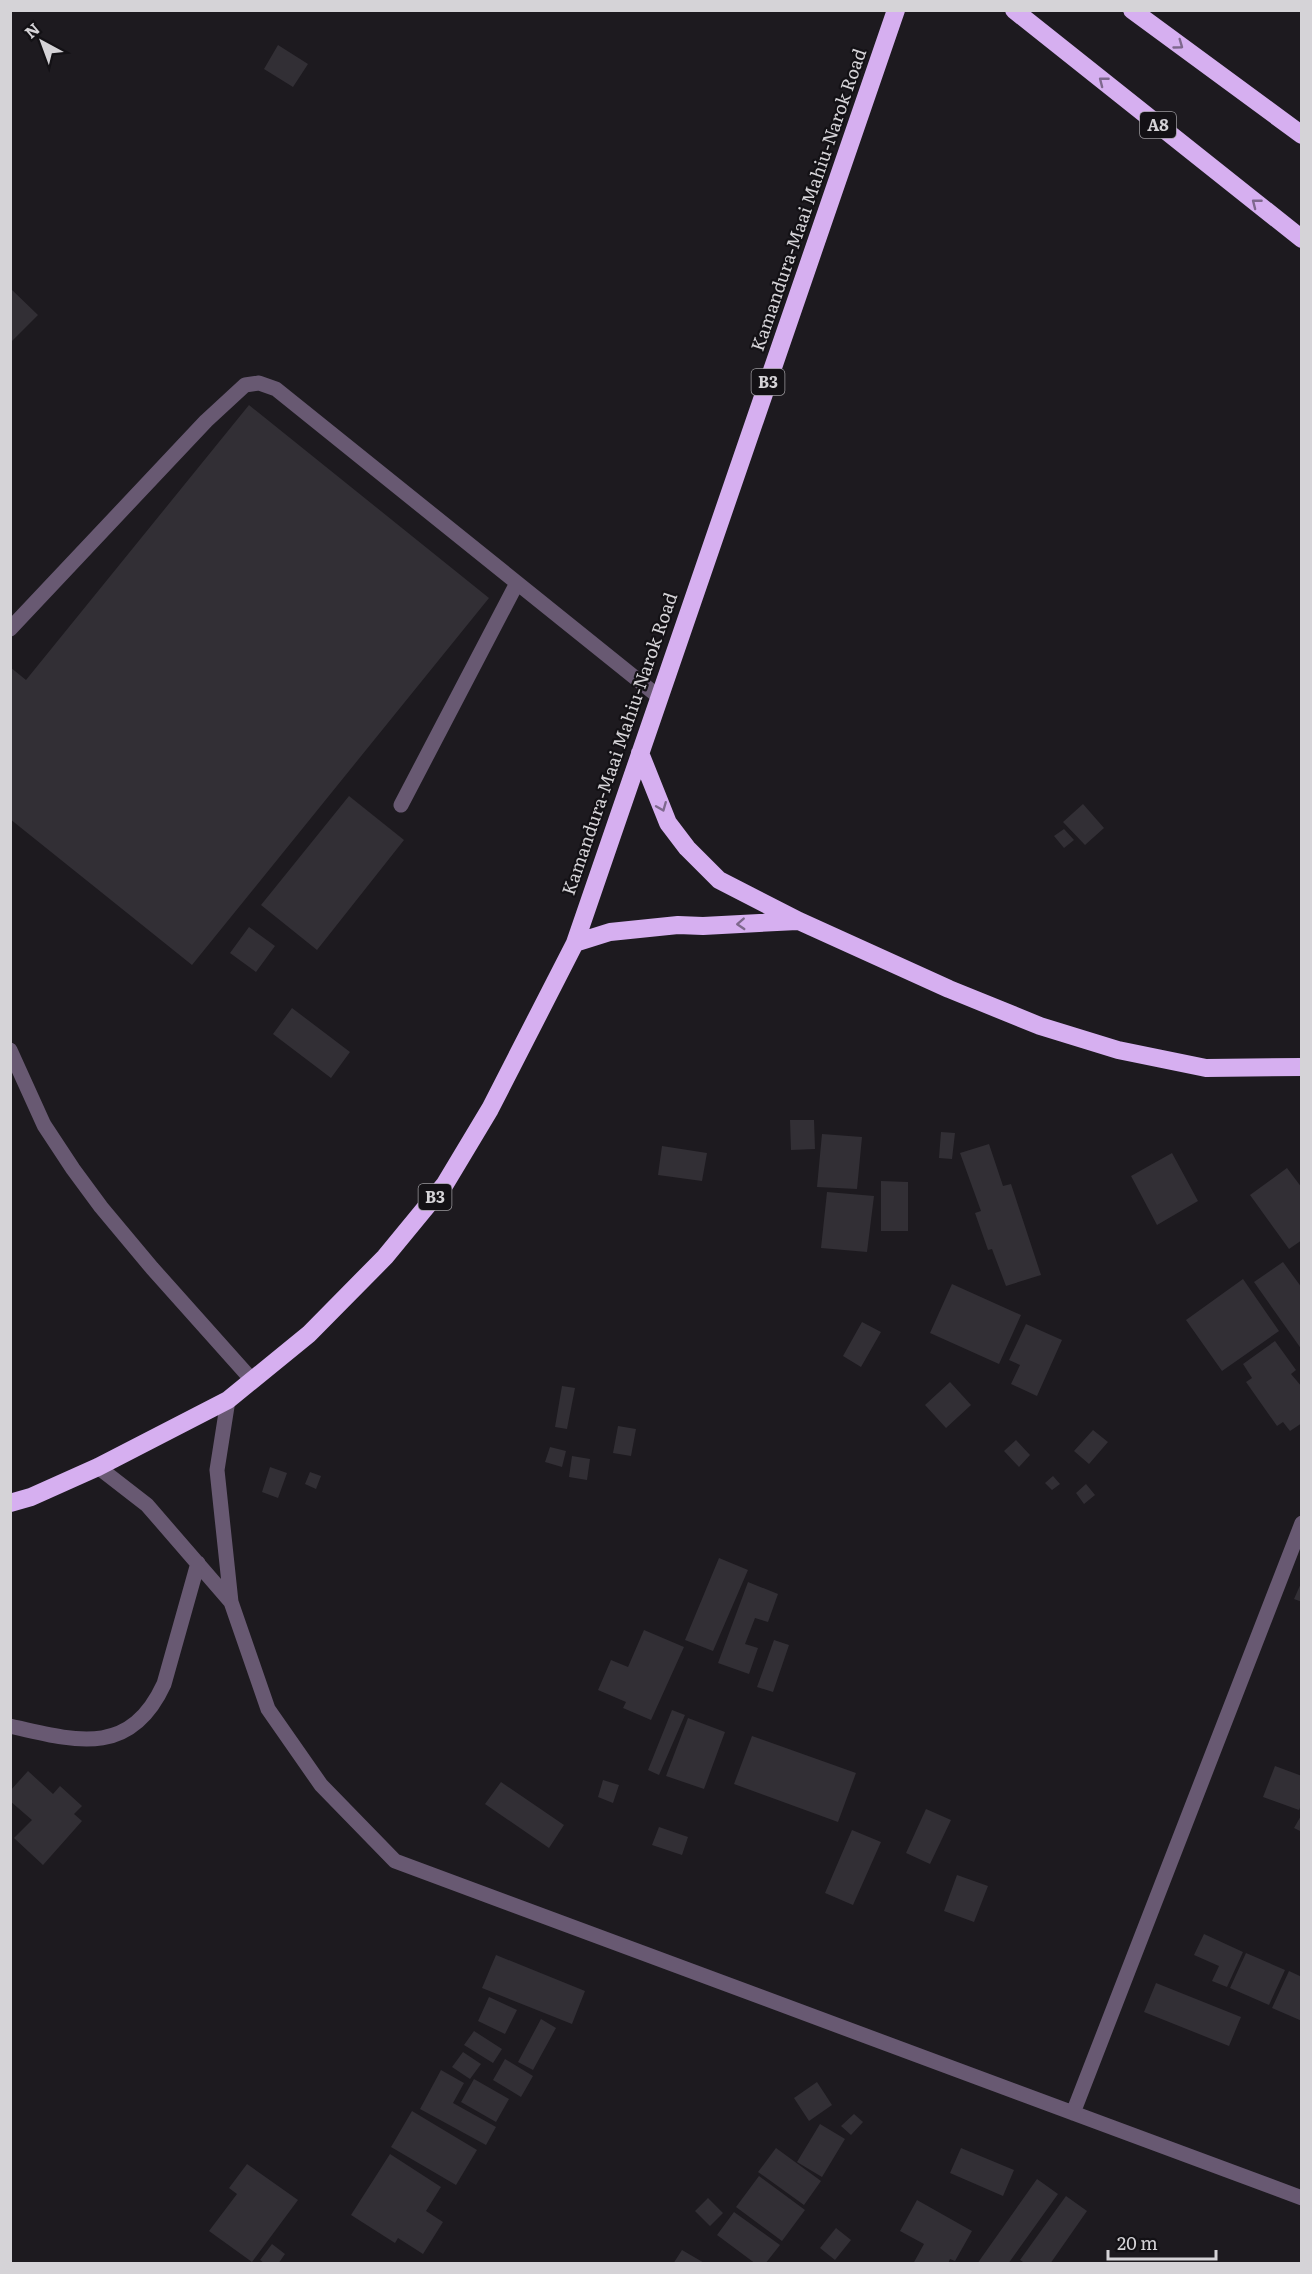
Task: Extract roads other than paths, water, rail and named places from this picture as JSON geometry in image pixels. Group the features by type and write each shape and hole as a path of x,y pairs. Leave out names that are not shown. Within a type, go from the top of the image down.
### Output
{"highway":[{"name":"Kamandura-Maai Mahiu-Narok Road","path":"10,1503 31,1497 98,1467 228,1400 309,1334 385,1257 445,1184 489,1109 574,943 896,10"},
{"name":"A8","path":"1014,10 1302,239"},
{"path":"1132,10 1302,135"},
{"path":"639,753 668,823 687,848 719,880 799,921 948,989 1040,1026 1118,1050 1206,1068 1302,1067"},
{"path":"574,943 610,932 678,925 703,926 799,921"}],"street":[{"path":"10,629 206,421 245,385 259,382 276,389 658,697"},
{"path":"401,805 517,583"},
{"path":"10,1050 44,1125 80,1179 152,1268 252,1380"},
{"path":"228,1400 217,1470 231,1602 268,1709 321,1785 395,1860 1302,2198"},
{"path":"98,1467 147,1505 231,1602"},
{"path":"1073,2113 1302,1523"},
{"path":"10,1726 60,1738 93,1739 111,1738 134,1723 158,1698 164,1684 198,1563"}]}
